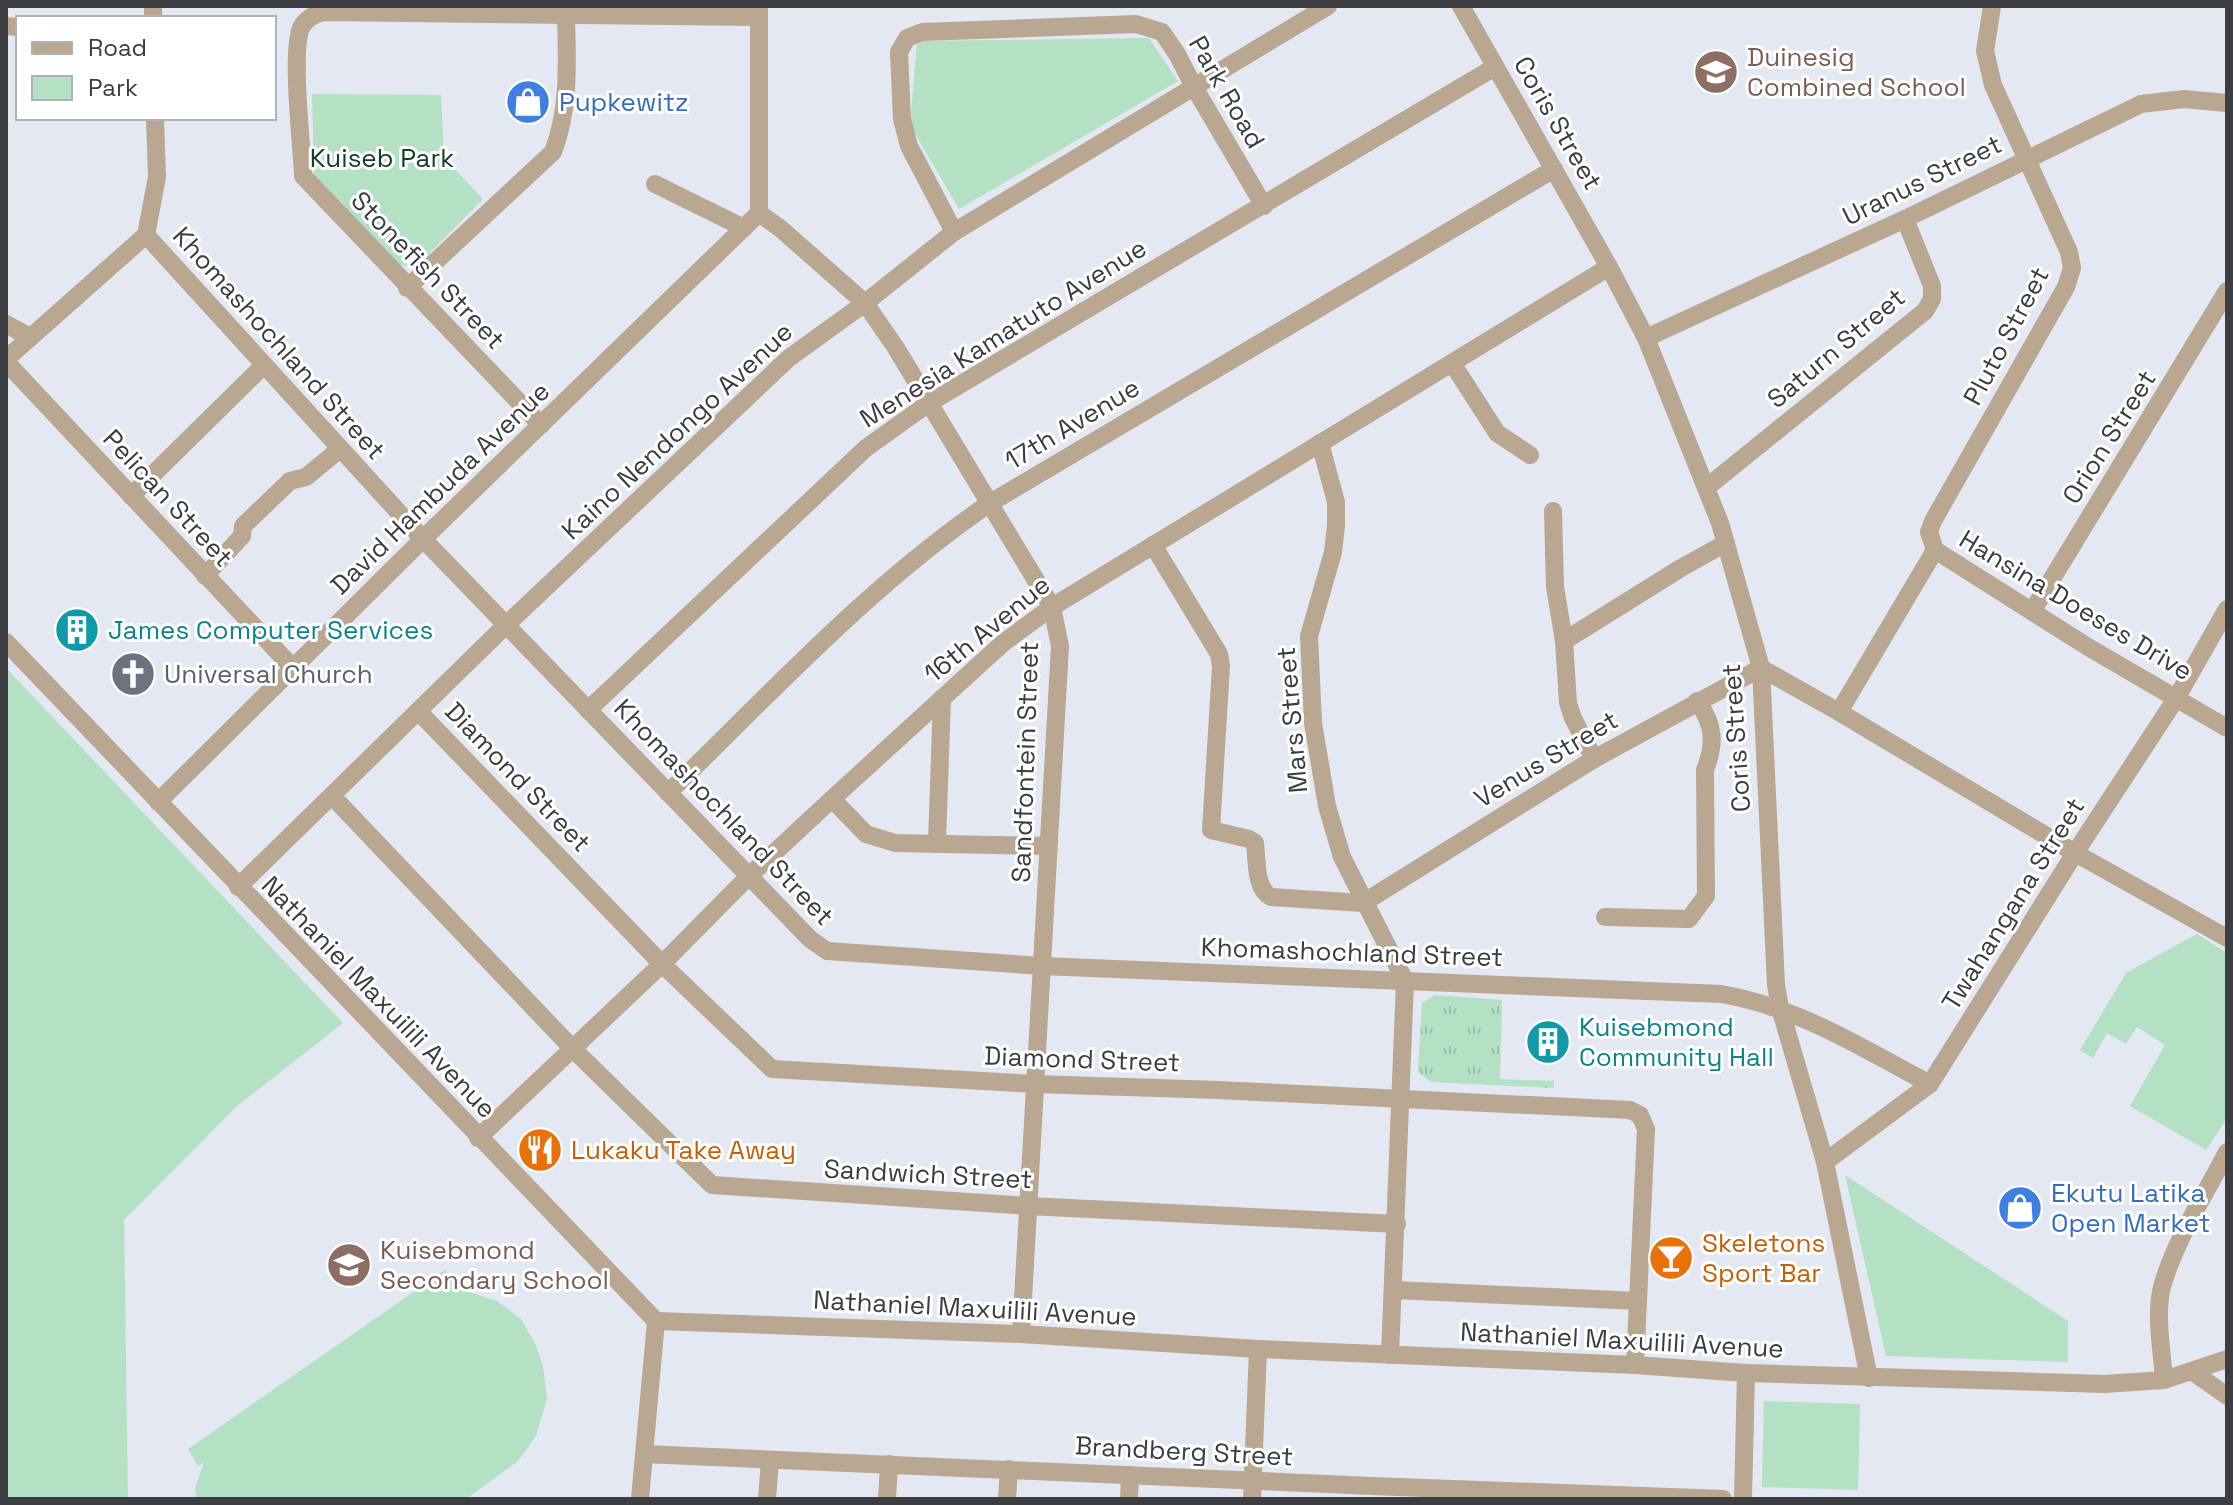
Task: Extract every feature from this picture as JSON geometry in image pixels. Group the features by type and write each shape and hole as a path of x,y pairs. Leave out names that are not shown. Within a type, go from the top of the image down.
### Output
{"street":[{"name":"Kaino Nendongo Avenue","path":"238,887 506,625 789,358 865,303 954,232 1328,6"},
{"name":"Coris Street","path":"1461,6 1646,338 1726,543 1761,668 1776,985 1825,1162 1869,1378"},
{"name":"Pluto Street","path":"1935,550 1929,532 1933,521 2066,287 2072,268 2069,252 2028,157 1993,85 1985,51 1992,6"},
{"name":"Stonefish Street","path":"541,425 303,176 297,50 303,24 322,12 566,15 759,12"},
{"path":"759,12 759,213"},
{"path":"407,288 553,152 561,131 565,104 566,15"},
{"name":"Park Road","path":"954,232 909,146 902,119 899,52 907,38 922,32 1136,24 1162,32 1264,206"},
{"name":"Menesia Kamatuto Avenue","path":"588,710 866,448 929,403 1495,67"},
{"name":"Uranus Street","path":"1646,338 1905,219 2141,104 2184,99 2227,103"},
{"name":"Khomashochland Street","path":"155,120 157,177 146,235 423,539 810,939 827,951 1042,966 1721,994 1780,1008"},
{"name":"17th Avenue","path":"668,793 944,534 990,503 1554,169"},
{"path":"655,184 744,228"},
{"name":"David Hambuda Avenue","path":"158,802 759,213"},
{"name":"Sandfontein Street","path":"759,213 865,303 896,348 1052,607 1060,646 1021,1334"},
{"name":"Saturn Street","path":"1706,488 1925,311 1932,299 1932,286 1905,219"},
{"path":"6,361 146,235"},
{"name":"16th Avenue","path":"478,1138 662,964 749,876 1003,643 1052,607 1609,267"},
{"name":"Orion Street","path":"2033,610 2227,291"},
{"path":"6,324 30,337"},
{"name":"Pelican Street","path":"6,361 293,668"},
{"path":"1452,363 1497,433 1530,455"},
{"path":"131,496 264,365"},
{"name":"Mars Street","path":"1320,443 1336,502 1336,526 1333,552 1309,636 1313,723 1327,806 1342,857 1405,981"},
{"path":"205,576 242,536 243,526 290,481 306,477 340,449"},
{"path":"1553,511 1555,587 1564,641 1570,711 1594,759"},
{"path":"1564,641 1726,543"},
{"path":"1153,545 1219,654 1221,666 1211,830 1255,843 1264,894 1363,903"},
{"name":"Hansina Doeses Drive","path":"1839,712 1935,550 2088,647 2227,728"},
{"name":"Twahangana Street","path":"1930,1084 2177,697 2227,609"},
{"name":"Nathaniel Maxuilili Avenue","path":"6,642 656,1321 1021,1334 1746,1373 2104,1384 2164,1380 2227,1359"},
{"path":"1761,668 2075,853 2227,938"},
{"name":"Venus Street","path":"1363,903 1594,759 1761,668"},
{"path":"937,842 942,698"},
{"path":"1605,917 1689,919 1706,896 1705,770 1712,751 1708,715 1697,701"},
{"name":"Diamond Street","path":"419,712 662,964 764,1064 780,1071 1630,1110 1640,1115 1646,1129 1635,1365"},
{"name":"Sandwich Street","path":"332,796 573,1049 712,1185 1028,1206 1397,1224"},
{"path":"832,799 866,834 895,843 1048,846"},
{"path":"1390,1355 1405,981"},
{"path":"1780,1008 1841,1035 1930,1084 1825,1162"},
{"path":"2164,1380 2160,1324 2162,1289 2175,1253 2227,1152"},
{"path":"1394,1290 1638,1301"},
{"path":"640,1499 656,1321"},
{"path":"1252,1499 1258,1349"},
{"path":"2193,1372 2227,1396"},
{"path":"1743,1499 1746,1373"},
{"name":"Brandberg Street","path":"644,1454 1252,1479 1372,1493 1723,1499"},
{"path":"767,1499 770,1460"},
{"path":"887,1499 889,1464"},
{"path":"1007,1499 1009,1469"},
{"path":"1129,1499 1130,1475"}],"green space":[{"path":"1149,38 1178,81 959,209 910,125 917,41"},
{"name":"Kuiseb Park","path":"312,94 441,95 444,158 483,199 415,268 397,264 314,175"},
{"path":"6,668 343,1023 237,1106 124,1220 128,1499 6,1499"},
{"path":"2197,934 2227,953 2227,1118 2206,1150 2130,1106 2165,1045 2137,1027 2126,1044 2107,1033 2093,1058 2080,1050 2126,973"},
{"path":"1435,995 1502,1000 1500,1079 1554,1081 1554,1088 1431,1082 1418,1072 1422,1003"},
{"path":"1845,1175 2068,1321 2068,1362 1886,1356"},
{"path":"445,1270 456,1288 497,1301 521,1319 536,1345 543,1366 547,1398 536,1436 517,1462 466,1499 197,1499 195,1488 204,1462 198,1466 188,1449"},
{"path":"1764,1401 1860,1404 1858,1490 1762,1487"}],"place":[{"name":"Duinesig Combined School","path":"1716,72"},
{"name":"Pupkewitz","path":"528,102"},
{"name":"James Computer Services","path":"77,630"},
{"name":"Universal Church","path":"133,674"},
{"name":"Kuisebmond Community Hall","path":"1548,1042"},
{"name":"Lukaku Take Away","path":"540,1150"},
{"name":"Ekutu Latika Open Market","path":"2020,1208"},
{"name":"Skeletons Sport Bar","path":"1671,1258"},
{"name":"Kuisebmond Secondary School","path":"349,1265"}]}
